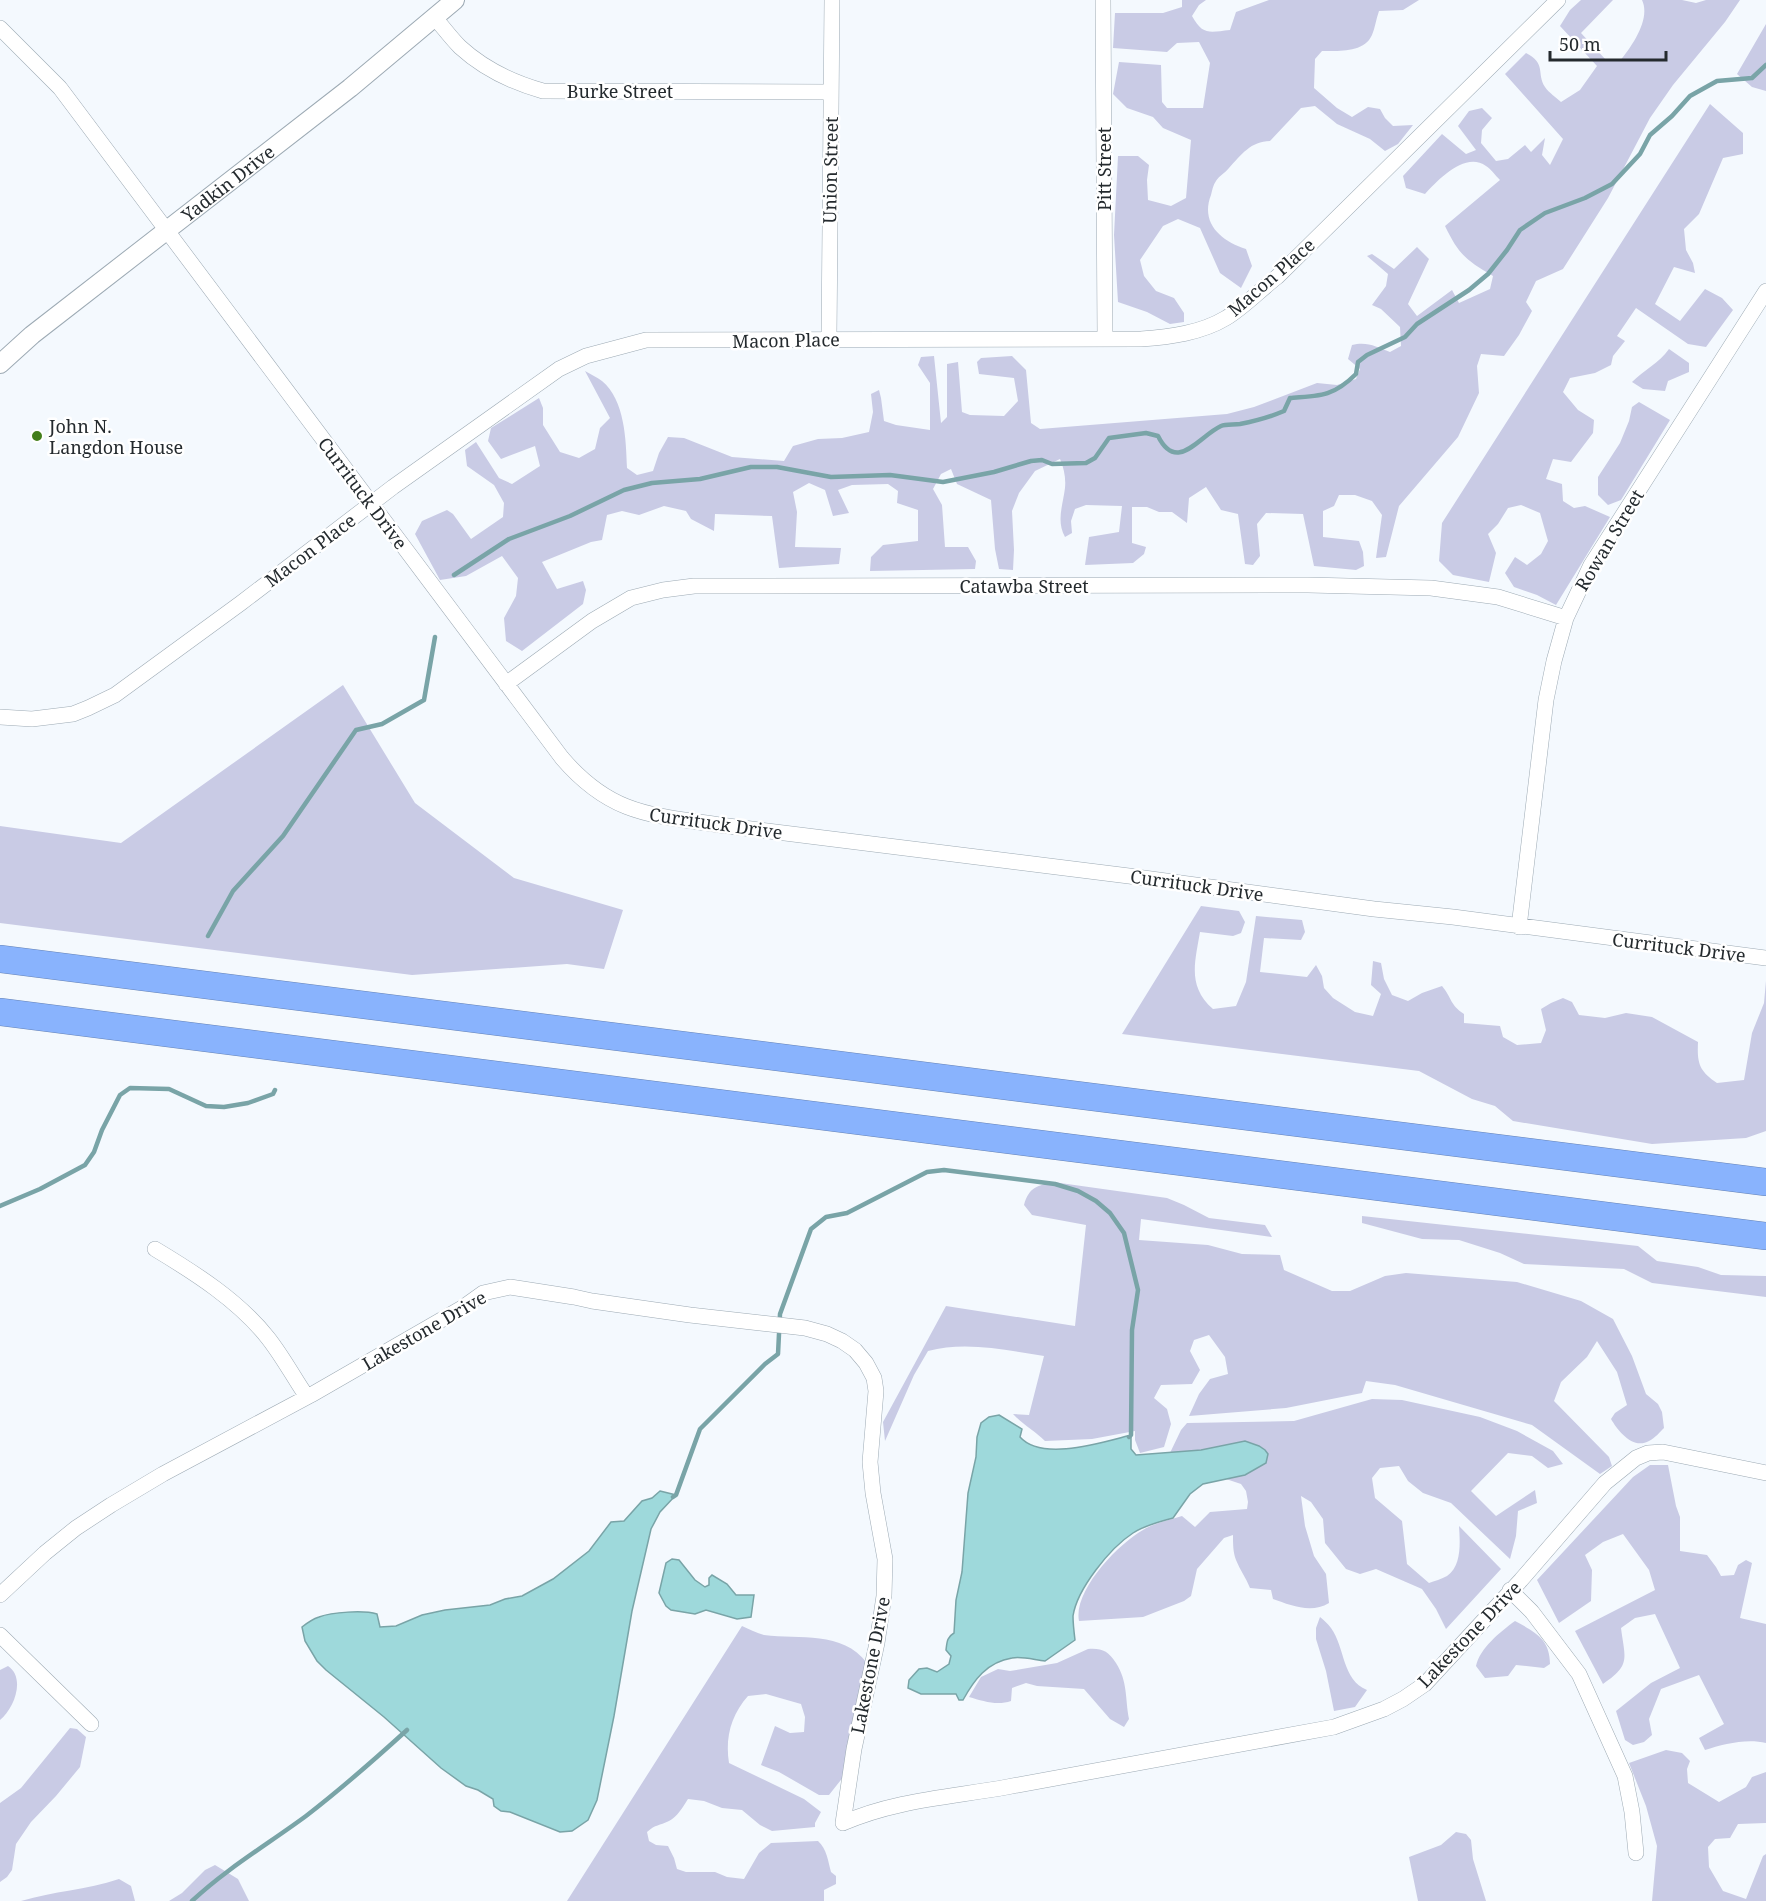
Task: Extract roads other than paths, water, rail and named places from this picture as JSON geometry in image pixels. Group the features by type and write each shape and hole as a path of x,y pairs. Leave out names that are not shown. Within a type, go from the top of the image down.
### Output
{"highway":[{"path":"0,959 1766,1182"},
{"path":"0,1011 1766,1236"}],"street":[{"name":"Yadkin Drive","path":"0,364 32,335 350,88 455,0"},
{"name":"Union Street","path":"829,339 832,0"},
{"name":"Pitt Street","path":"1103,0 1105,339"},
{"name":"Macon Place","path":"0,717 32,719 73,714 115,695 371,504 559,369 586,356 646,340 1105,339 1167,337 1208,326 1227,317 1277,277 1558,0"},
{"name":"Burke Street","path":"435,18 459,46 494,73 521,85 543,91 831,92"},
{"name":"Currituck Drive","path":"0,28 60,88 562,758 585,782 602,795 621,805 653,816 1766,958"},
{"name":"Rowan Street","path":"1520,927 1546,700 1566,618 1591,565 1766,291"},
{"name":"Catawba Street","path":"506,684 592,621 630,598 694,586 1308,585 1431,588 1497,597 1566,618"},
{"path":"154,1249 185,1267 246,1314 268,1338 307,1397"},
{"name":"Lakestone Drive","path":"0,1595 45,1553 76,1528 111,1505 163,1474 307,1397 462,1308 483,1293 510,1287 592,1301 805,1328 842,1341 855,1350 866,1363 874,1378 876,1391 870,1462 885,1559 884,1596 877,1643 854,1749 843,1823 889,1807 1322,1729 1356,1720 1403,1700 1425,1684 1605,1483 1636,1458 1648,1453 1663,1452 1766,1473"},
{"path":"1510,1590 1532,1612 1579,1674 1584,1684 1624,1776 1632,1812 1636,1853"},
{"path":"0,1635 91,1724"}],"waterway":[{"path":"454,575 509,539 570,516 624,490 652,483 700,479 751,467 777,467 831,477 890,475 943,482 994,472 1031,461 1042,460 1052,464 1086,463 1095,458 1109,438 1146,433 1158,436 1165,447 1173,452 1188,449 1221,426 1240,424 1284,411 1290,398 1326,394 1341,387 1356,374 1358,362 1367,355 1405,337 1417,324 1469,290 1488,274 1520,230 1545,213 1585,198 1612,184 1640,154 1650,135 1690,96 1717,81 1752,78 1766,65"},
{"path":"208,936 233,891 283,836 356,730 382,724 424,700 435,637"},
{"path":"0,1206 40,1189 85,1165 94,1152 102,1130 120,1095 130,1088 169,1089 206,1106 224,1107 248,1103 273,1094 275,1090"},
{"path":"673,1497 676,1495 700,1429 765,1364 778,1354 780,1314 811,1229 826,1217 847,1213 927,1172 944,1170 1055,1184 1078,1191 1096,1201 1110,1213 1124,1233 1138,1290 1132,1330 1131,1435 1129,1437"},
{"path":"192,1901 233,1867 319,1806 407,1730"}],"place":[{"name":"John N. Langdon House","path":"37,436"}]}
